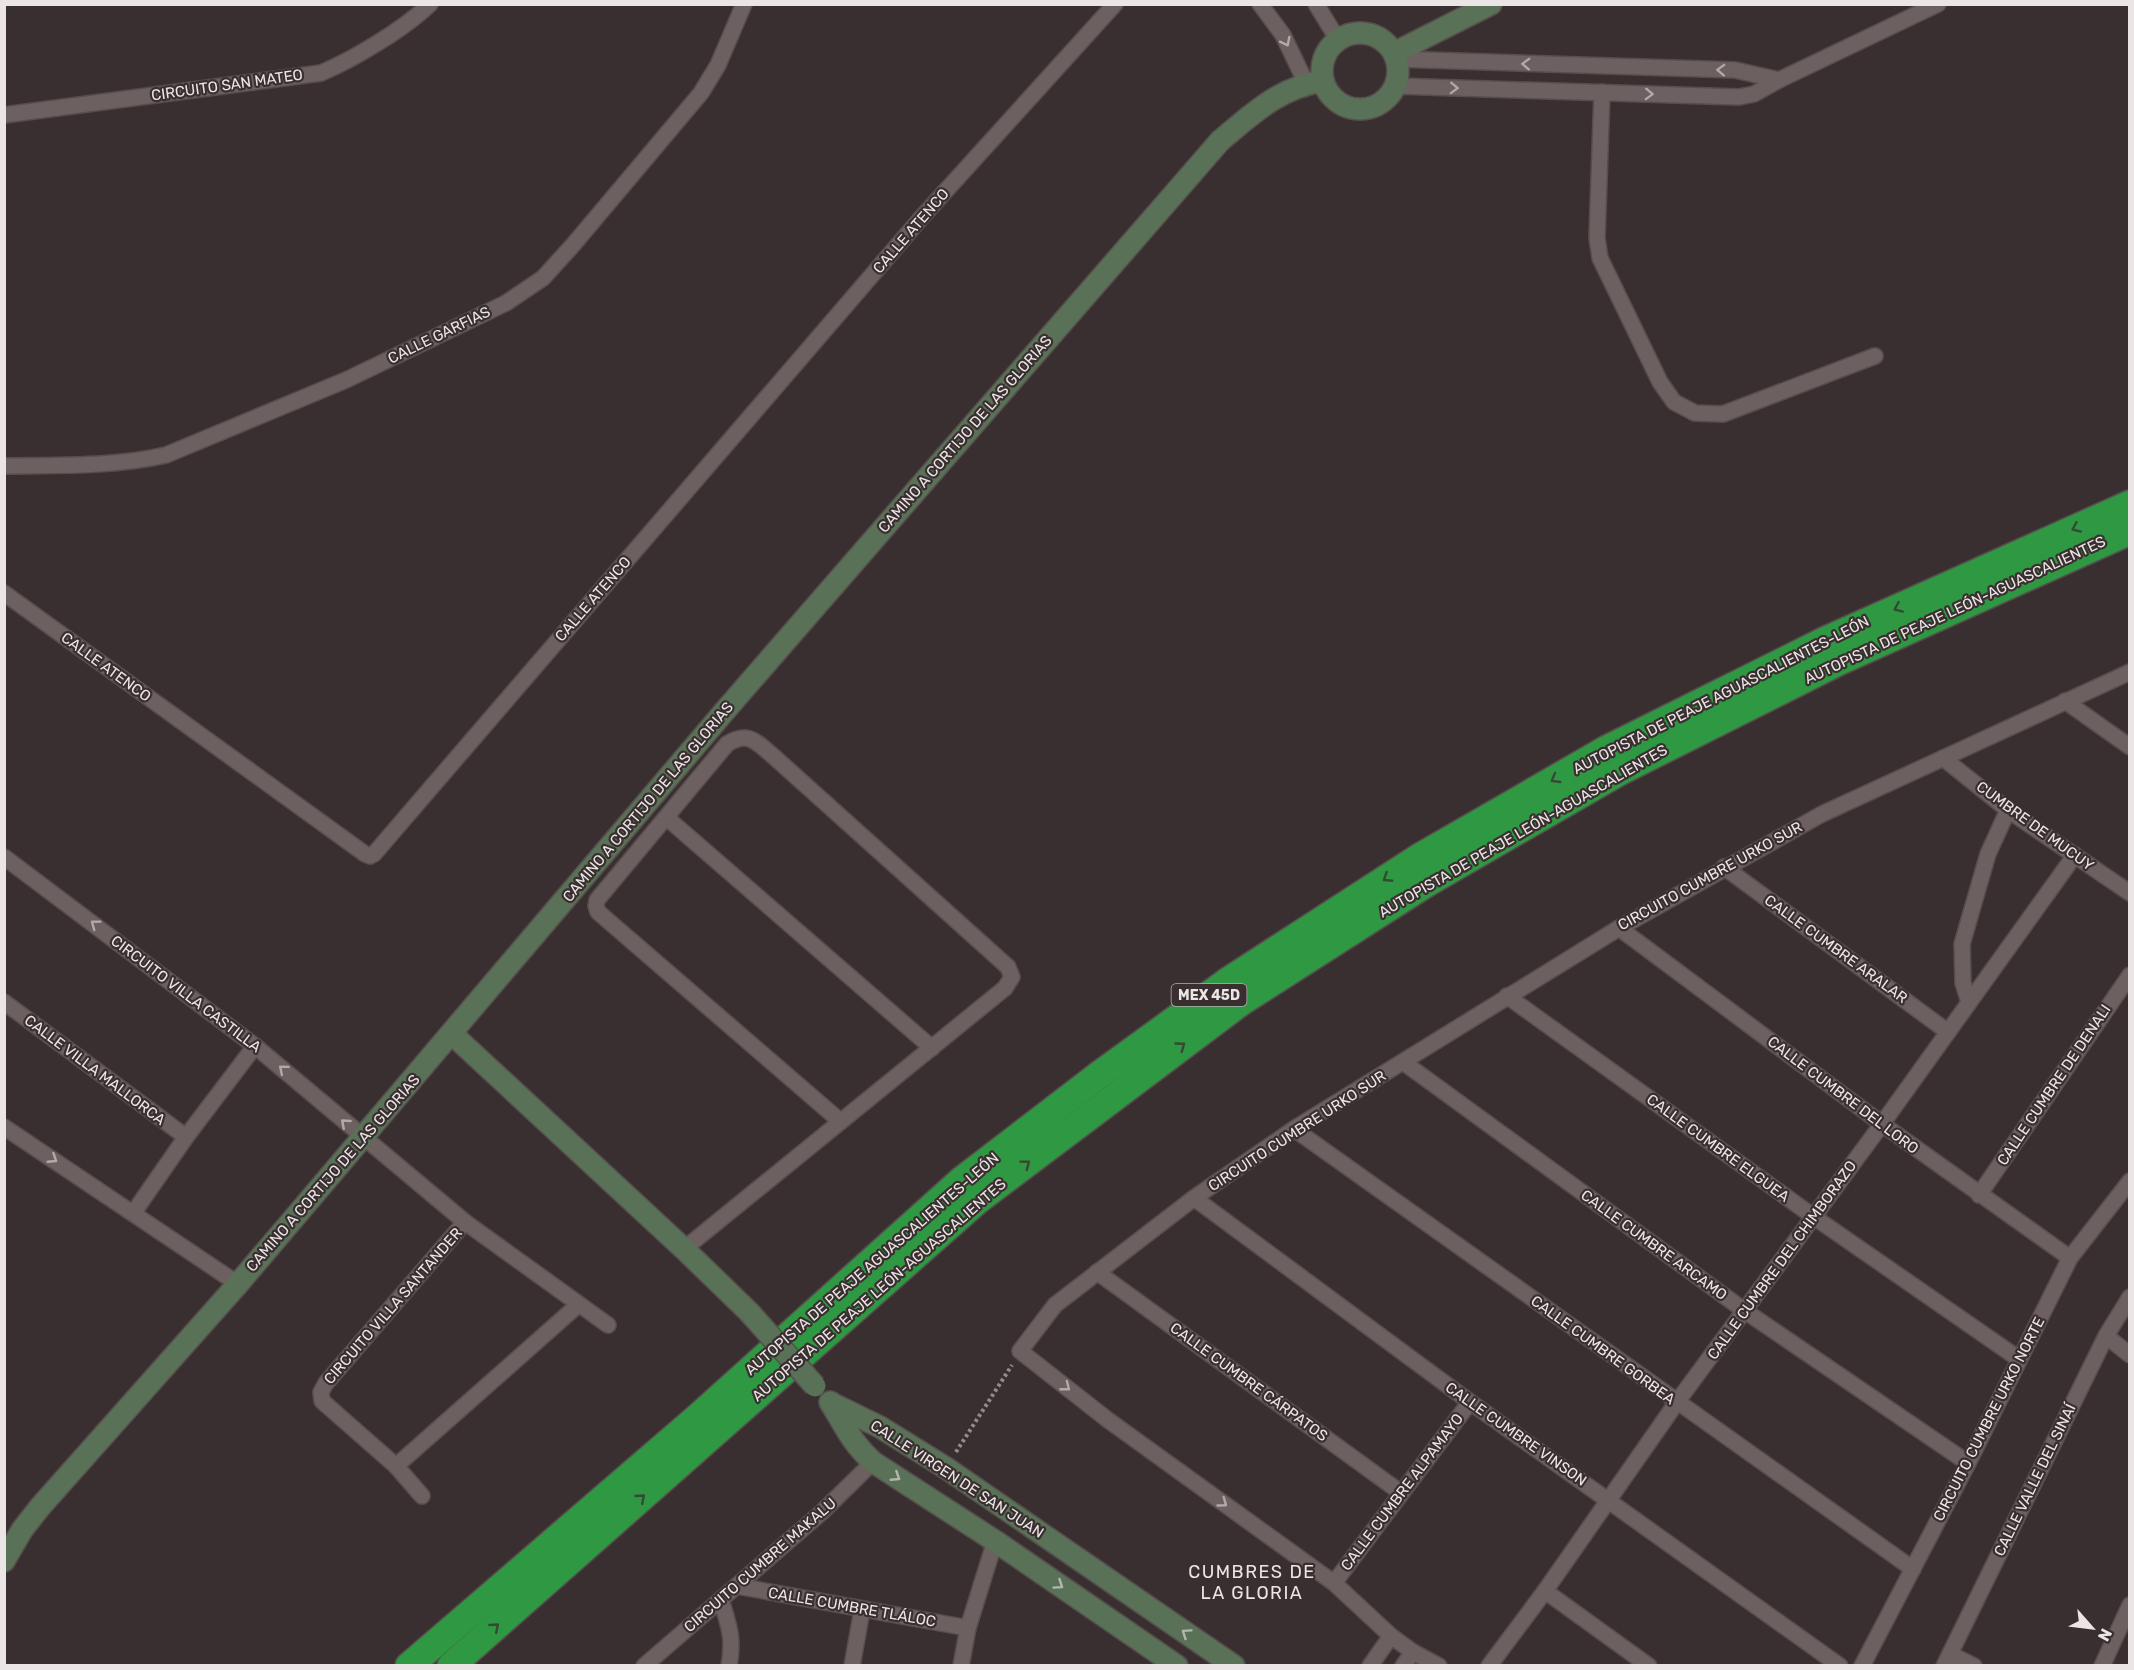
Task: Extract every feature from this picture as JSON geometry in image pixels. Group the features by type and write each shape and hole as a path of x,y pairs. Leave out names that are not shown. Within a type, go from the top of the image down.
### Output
{"highway":[{"name":"AUTOPISTA DE PEAJE AGUASCALIENTES-LEÓN","path":"409,1665 698,1417 962,1180 1099,1075 1231,979 1418,858 1607,749 1826,640 2130,504"},
{"name":"AUTOPISTA DE PEAJE LEÓN-AGUASCALIENTES","path":"451,1665 978,1200 1241,1002 1427,883 1619,772 1838,662 2130,531"}],"street":[{"name":"CIRCUITO SAN MATEO","path":"4,115 321,72 339,65 407,23 430,4"},
{"name":"CALLE GARFIAS","path":"4,466 112,464 166,455 346,380 506,303 543,278 701,93 718,65 744,4"},
{"name":"CALLE ATENCO","path":"4,593 365,854 370,856 374,854 922,217 1115,4"},
{"path":"1260,4 1314,82 1338,103 1364,110 1377,106 1388,98 1398,77 1395,56 1386,43 1375,36 1362,33 1350,34 1338,40 1330,48 1314,82"},
{"path":"1316,4 1338,40"},
{"path":"1395,56 1491,4"},
{"path":"1395,86 1739,97 1754,94 1938,4"},
{"path":"1395,56 1735,70 1779,80"},
{"name":"CAMINO A CORTIJO DE LAS GLORIAS","path":"4,1561 22,1530 40,1507 238,1284 723,713 1220,141 1259,108 1284,92 1314,82"},
{"path":"1602,92 1597,238 1600,258 1660,382 1674,402 1695,413 1723,414 1875,356"},
{"name":"CIRCUITO CUMBRE URKO SUR","path":"1020,1352 1055,1305 1194,1198 1294,1129 1619,927 1822,814 2130,672"},
{"path":"2065,701 2130,747"},
{"path":"684,1249 1005,988 1012,976 1008,967 772,755 751,738 738,737 727,744 668,818 597,900 596,906 598,912 840,1121"},
{"name":"CUMBRE DE MUCUY","path":"1943,758 2008,810 2130,893"},
{"path":"1969,1002 1963,983 1962,944 1988,854 2008,810"},
{"path":"668,818 932,1048"},
{"name":"CALLE CUMBRE DEL CHIMBORAZO","path":"1489,1665 1545,1591 1677,1402 1882,1124 2075,855"},
{"name":"CIRCUITO VILLA CASTILLA","path":"4,857 255,1046 363,1138"},
{"name":"CALLE CUMBRE ARALAR","path":"1724,867 1947,1032"},
{"name":"CALLE CUMBRE DEL LORO","path":"1619,927 1882,1124 2070,1258"},
{"name":"CALLE CUMBRE DE DENALI","path":"1979,1195 2130,975"},
{"name":"CALLE CUMBRE ELGUEA","path":"1507,996 1814,1217 2019,1359"},
{"name":"CALLE VILLA MALLORCA","path":"4,1002 186,1137"},
{"path":"452,1034 749,1312 831,1403"},
{"path":"134,1212 186,1137 255,1046"},
{"name":"CALLE CUMBRE ARCAMO","path":"1403,1062 1745,1311 1968,1463"},
{"path":"4,1127 134,1212 238,1284"},
{"name":"CALLE CUMBRE GORBEA","path":"1294,1129 1913,1569"},
{"name":"CIRCUITO VILLA SANTANDER","path":"363,1138 465,1222 608,1325"},
{"name":"CIRCUITO CUMBRE URKO NORTE","path":"1862,1665 1968,1463 2070,1258 2130,1181"},
{"name":"CALLE CUMBRE VINSON","path":"1194,1198 1470,1402 1840,1665"},
{"name":"CIRCUITO VILLA SANTANDER","path":"422,1496 396,1466 322,1401 321,1392 326,1383 465,1222"},
{"name":"CALLE CUMBRE CÁRPATOS","path":"1097,1272 1400,1492"},
{"name":"CALLE VALLE DEL SINAÍ","path":"1947,1660 2106,1336 2130,1297"},
{"path":"396,1466 578,1305"},
{"path":"2106,1336 2130,1355"},
{"path":"1020,1352 1108,1420 1334,1583 1391,1636 1413,1652 1439,1665"},
{"name":"CALLE CUMBRE ALPAMAYO","path":"1334,1583 1400,1492 1470,1402"},
{"name":"CALLE VIRGEN DE SAN JUAN","path":"831,1403 880,1427 946,1468 1234,1665"},
{"name":"CALLE VIRGEN DE SAN JUAN","path":"831,1403 849,1436 873,1462 995,1541 1177,1665"},
{"name":"CIRCUITO CUMBRE MAKALU","path":"644,1665 822,1512 873,1462"},
{"path":"962,1665 968,1628 995,1541"},
{"name":"CALLE CUMBRE TLÁLOC","path":"737,1586 968,1628"},
{"path":"1545,1591 1649,1665"},
{"path":"722,1600 732,1634 729,1665"},
{"path":"852,1665 862,1610"},
{"path":"2102,1665 2129,1610"},
{"path":"1370,1665 1391,1636"},
{"path":"1403,1665 1413,1652"},
{"path":"1947,1660 1974,1665"}],"path":[{"path":"946,1468 1020,1352"}],"district":[{"name":"CUMBRES DE LA GLORIA","path":"1252,1582"}]}
